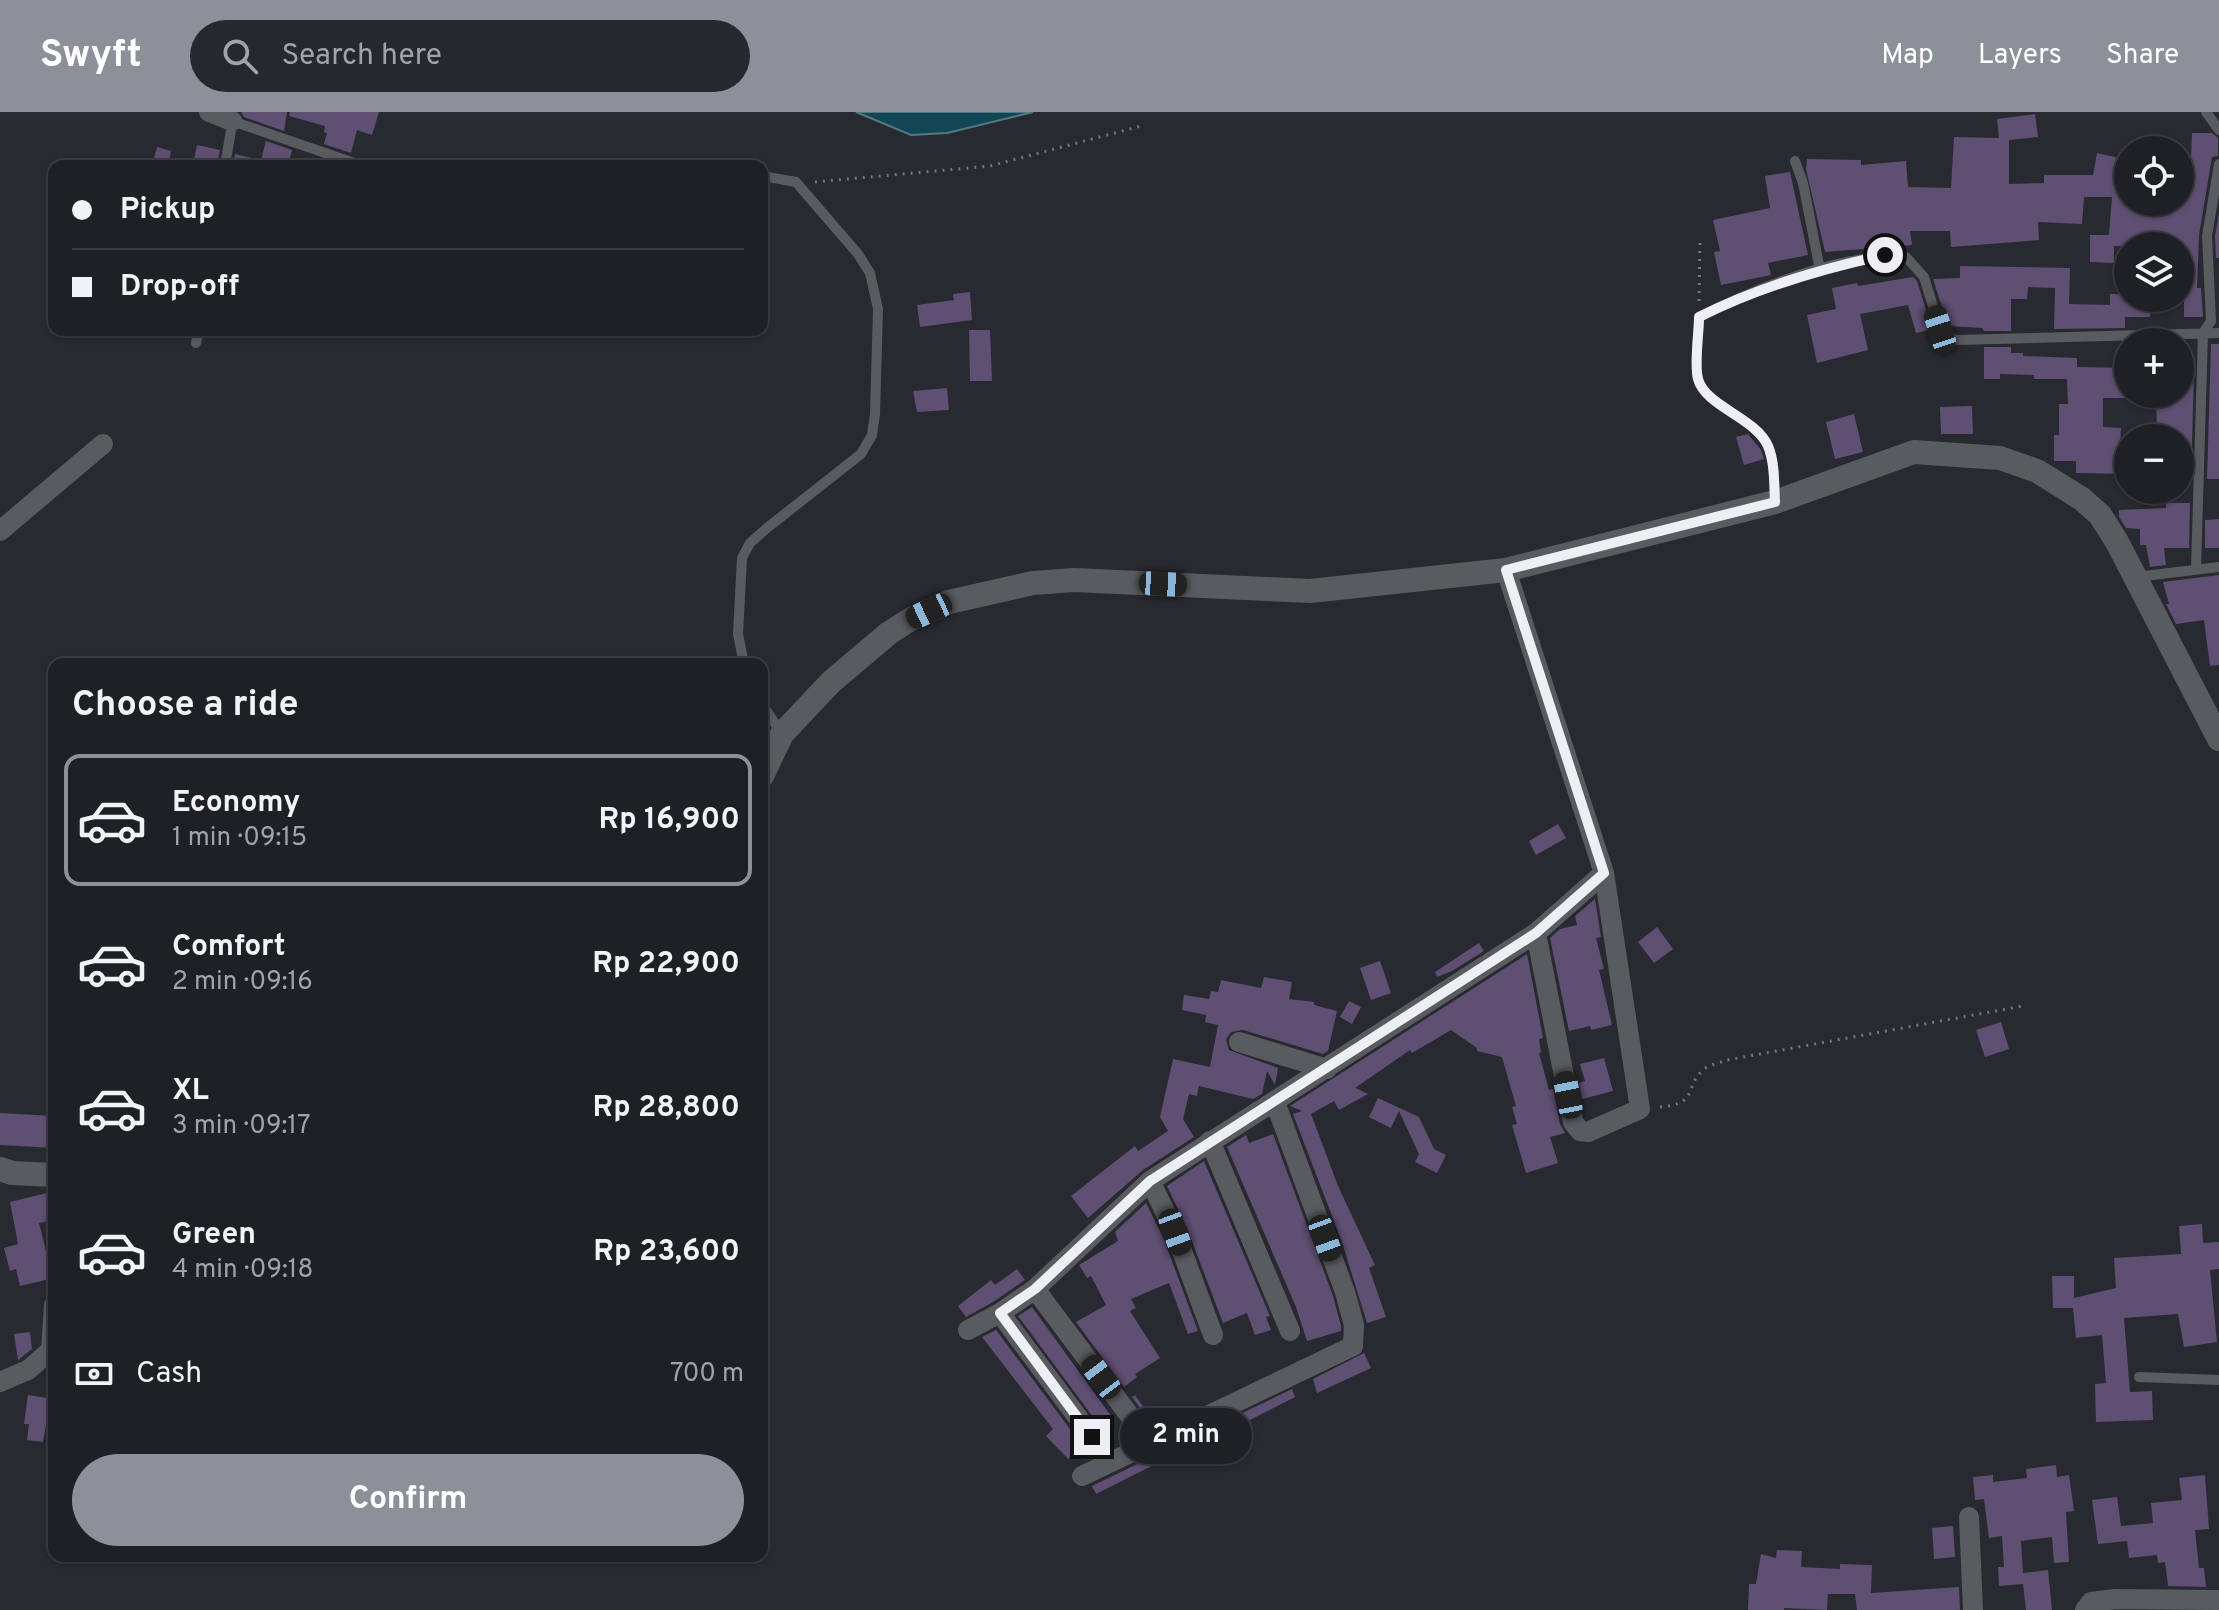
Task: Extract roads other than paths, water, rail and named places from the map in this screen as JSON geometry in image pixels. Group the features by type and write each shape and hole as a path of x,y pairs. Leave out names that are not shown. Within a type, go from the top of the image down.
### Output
{"street":[{"path":"209,112 233,116"},
{"path":"0,531 103,444"},
{"path":"768,763 782,734 831,682 889,633 929,611 986,593 1033,583 1074,580 1310,591 1506,570 1775,502 1914,452 2000,458 2037,471 2082,499 2100,515 2219,739"},
{"path":"1506,570 1604,873 1640,1109 1588,1132 1575,1127 1536,933"},
{"path":"968,1330 1035,1289 1150,1181 1536,933 1604,873"},
{"path":"1239,1042 1327,1069"},
{"path":"1082,1476 1353,1346 1354,1325 1345,1292 1275,1102"},
{"path":"1210,1141 1290,1331"},
{"path":"0,1169 12,1173 48,1175"},
{"path":"1150,1181 1175,1232 1213,1335"},
{"path":"1035,1289 1150,1443"},
{"path":"1000,1313 1111,1462"},
{"path":"0,1382 28,1370 48,1353"},
{"path":"1969,1517 1973,1610"},
{"path":"2085,1610 2091,1602 2115,1599 2219,1600"}],"lane":[{"path":"2206,112 2219,130"},
{"path":"226,160 233,116 347,160"},
{"path":"1795,161 1803,183 1820,270"},
{"path":"2196,569 2203,333 2211,321 2207,236 2219,164"},
{"path":"743,658 738,634 742,558 750,543 861,454 872,435 875,414 878,309 870,273 858,254 796,182 768,177"},
{"path":"1775,502 1768,446 1753,427 1706,393 1698,379 1699,317 1740,296 1820,270 1885,255 1906,257 1924,277 1940,329 1946,337 1957,340 2219,333"},
{"path":"196,343 198,336"},
{"path":"2134,577 2219,567"},
{"path":"768,713 782,734"},
{"path":"2139,1377 2219,1380"}],"water":[{"path":"856,112 1033,112 947,133 911,135"}]}
